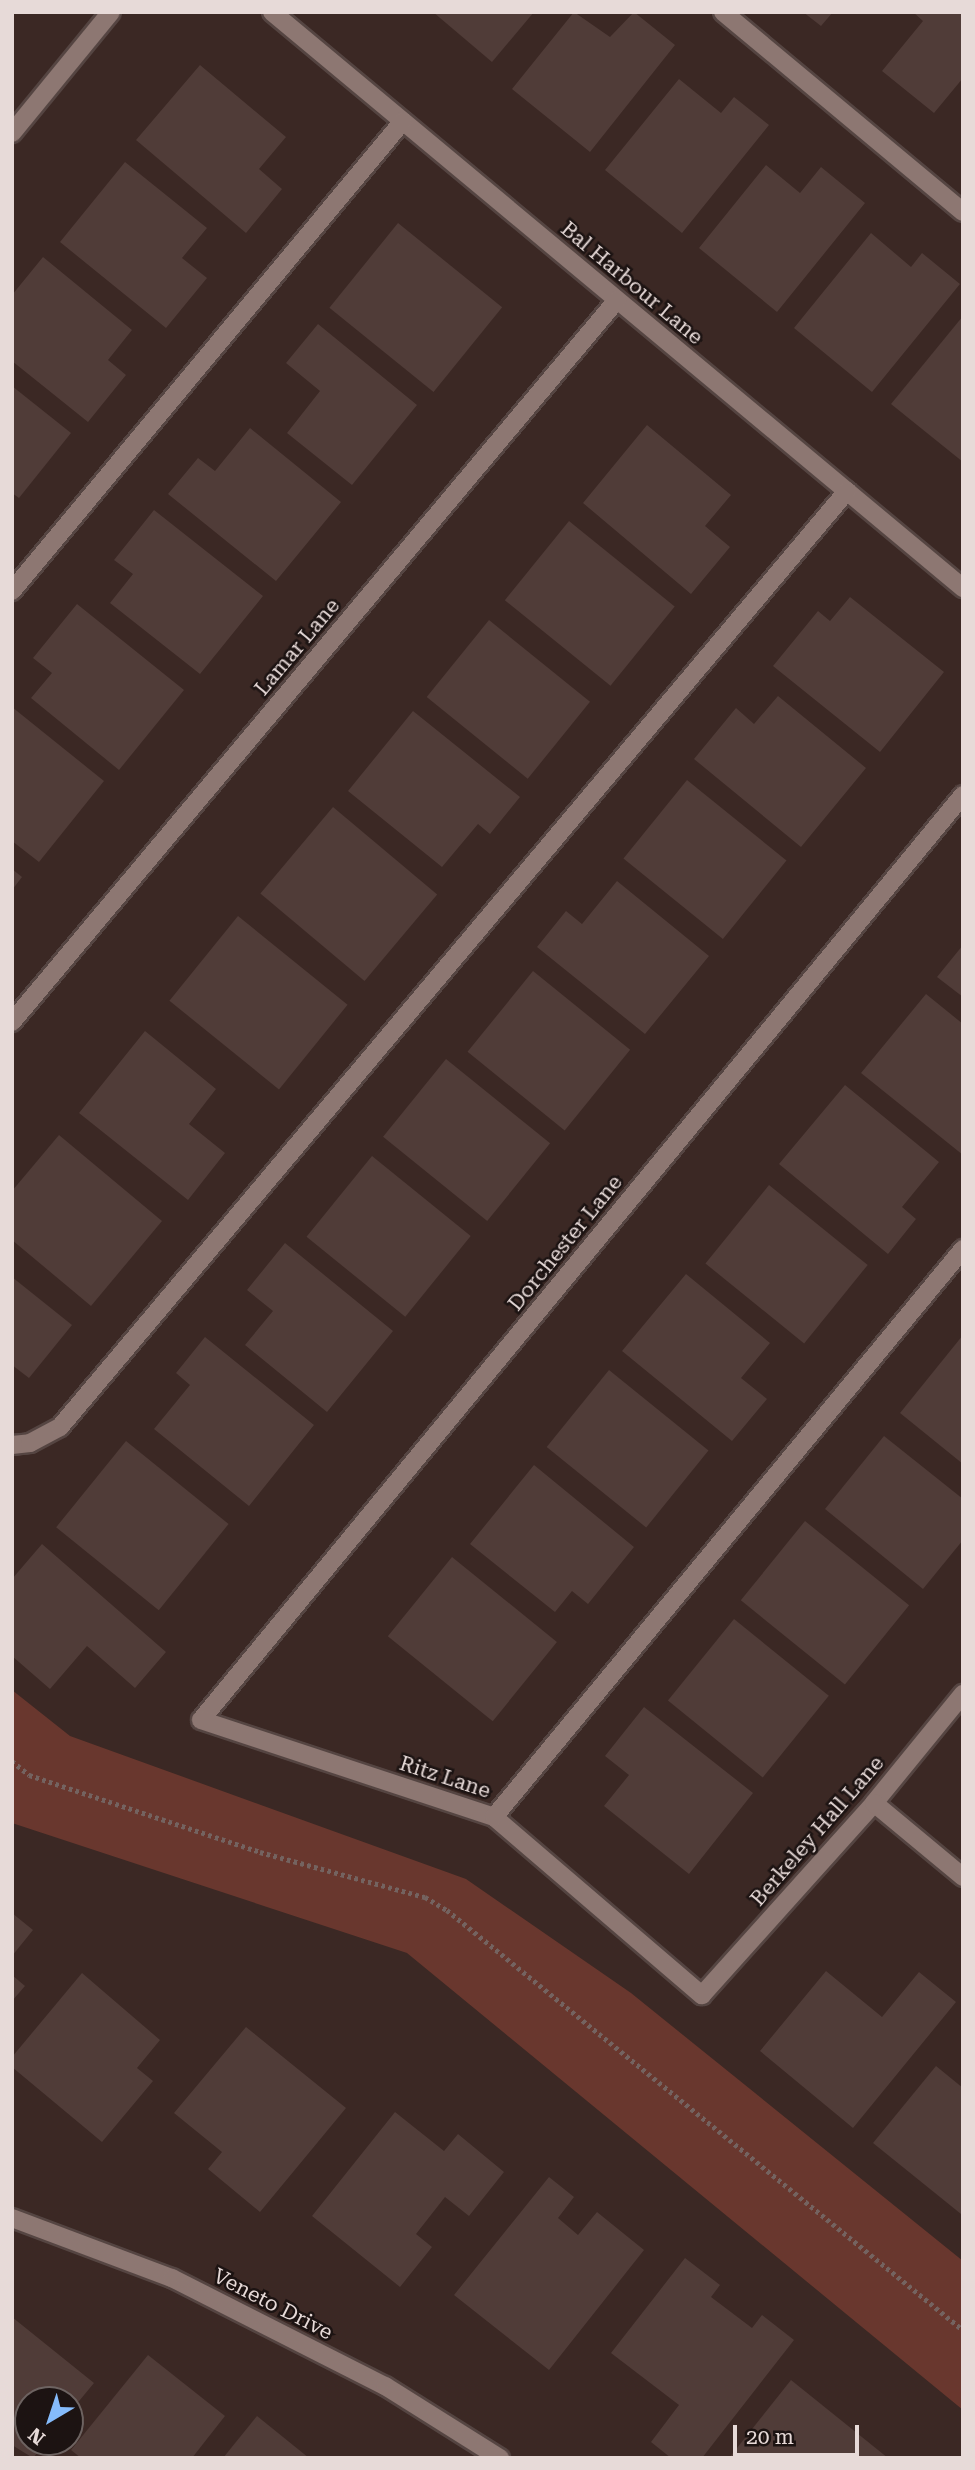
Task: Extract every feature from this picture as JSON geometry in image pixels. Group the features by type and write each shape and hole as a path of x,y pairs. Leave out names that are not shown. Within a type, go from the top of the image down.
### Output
{"street":[{"path":"12,133 111,12"},
{"name":"Bal Harbour Lane","path":"272,12 963,588"},
{"path":"723,12 963,212"},
{"path":"12,591 403,121"},
{"name":"Lamar Lane","path":"12,1022 617,300"},
{"path":"12,1445 30,1443 60,1427 847,491"},
{"name":"Dorchester Lane","path":"201,1720 963,795"},
{"path":"494,1817 963,1249"},
{"name":"Berkeley Hall Lane","path":"702,1995 874,1803 963,1694"},
{"name":"Ritz Lane","path":"201,1720 494,1817 702,1995"},
{"path":"874,1803 963,1877"},
{"name":"Veneto Drive","path":"12,2218 172,2278 386,2386 500,2458"}],"path":[{"path":"12,1761 42,1779 260,1852 425,1897 447,1910 963,2330"}],"shaded area":[{"path":"12,1690 70,1736 466,1879 631,1993 963,2261 963,2410 407,1953 12,1823"}],"building":[{"path":"433,12 534,12 492,62"},
{"path":"574,12 610,37 634,12 675,45 590,152 512,89"},
{"path":"803,12 833,12 821,26"},
{"path":"913,12 963,12 963,78 934,113 882,71 923,21"},
{"path":"200,65 286,137 259,169 282,189 246,233 136,140"},
{"path":"679,79 721,113 734,97 769,125 682,233 605,170"},
{"path":"125,162 207,228 182,258 207,278 166,328 60,242"},
{"path":"766,165 800,193 821,167 865,203 777,312 699,248"},
{"path":"398,223 502,307 434,392 329,308"},
{"path":"871,233 911,267 922,253 960,284 872,392 794,328"},
{"path":"43,257 132,330 108,360 126,375 88,422 12,361 12,295"},
{"path":"963,316 963,462 891,404"},
{"path":"318,324 417,405 352,485 287,433 320,391 286,363"},
{"path":"12,386 71,433 19,498 12,493"},
{"path":"647,425 731,495 705,526 730,547 691,594 583,503"},
{"path":"250,428 341,502 276,581 168,494 198,458 215,471"},
{"path":"154,510 263,596 200,674 110,603 133,574 114,560"},
{"path":"569,521 675,607 611,686 505,600"},
{"path":"850,597 944,672 880,752 773,666 818,611 830,621"},
{"path":"77,604 184,690 119,770 31,698 52,673 33,658"},
{"path":"489,620 590,702 528,779 427,697"},
{"path":"778,696 866,768 801,847 694,759 736,708 754,724"},
{"path":"12,707 104,781 39,862 12,841"},
{"path":"413,711 520,797 490,834 478,824 442,867 348,791"},
{"path":"687,780 786,861 723,939 623,858"},
{"path":"333,807 437,894 365,981 260,894"},
{"path":"12,869 22,877 12,890"},
{"path":"617,881 709,956 645,1034 537,947 566,911 582,924"},
{"path":"238,916 348,1005 279,1089 169,1001"},
{"path":"963,945 963,997 937,977"},
{"path":"533,971 630,1050 565,1130 468,1052"},
{"path":"926,994 963,1024 963,1155 861,1073"},
{"path":"145,1031 216,1089 189,1124 225,1153 188,1200 79,1113"},
{"path":"446,1059 550,1143 487,1221 383,1137"},
{"path":"845,1085 939,1162 902,1207 916,1219 888,1254 779,1164"},
{"path":"59,1135 162,1221 91,1306 12,1240 12,1191"},
{"path":"372,1156 471,1236 405,1317 307,1237"},
{"path":"769,1185 868,1265 804,1343 705,1263"},
{"path":"285,1243 393,1331 327,1412 245,1345 273,1311 247,1290"},
{"path":"686,1274 770,1343 741,1378 767,1399 732,1441 622,1351"},
{"path":"12,1277 72,1325 29,1378 12,1365"},
{"path":"963,1335 963,1464 900,1413"},
{"path":"205,1337 314,1425 249,1506 154,1429 190,1385 176,1373"},
{"path":"609,1370 708,1451 646,1527 547,1447"},
{"path":"884,1436 963,1499 963,1540 923,1589 825,1509"},
{"path":"126,1441 229,1524 159,1610 56,1527"},
{"path":"534,1465 634,1547 588,1604 572,1591 555,1612 470,1544"},
{"path":"805,1521 909,1605 845,1685 741,1600"},
{"path":"42,1544 166,1652 135,1688 87,1646 50,1689 12,1656 12,1579"},
{"path":"452,1557 557,1642 493,1721 388,1636"},
{"path":"734,1619 829,1696 763,1777 668,1701"},
{"path":"644,1707 753,1793 689,1874 604,1806 629,1775 605,1756"},
{"path":"12,1913 33,1930 12,1956"},
{"path":"826,1971 882,2017 919,1972 956,2002 853,2128 760,2051"},
{"path":"82,1973 160,2040 137,2068 153,2081 102,2142 12,2067 12,2057"},
{"path":"12,1975 25,1986 12,2001"},
{"path":"246,2027 346,2108 260,2212 208,2169 222,2152 174,2113"},
{"path":"936,2066 963,2088 961,2214 873,2143"},
{"path":"395,2112 444,2151 458,2134 504,2172 469,2216 445,2197 416,2234 432,2247 400,2287 312,2216"},
{"path":"549,2177 574,2197 558,2218 578,2235 597,2212 644,2250 549,2370 454,2295"},
{"path":"685,2258 720,2285 711,2297 752,2328 762,2315 794,2340 702,2458 671,2458 651,2442 679,2405 611,2353"},
{"path":"12,2317 94,2383 84,2395 84,2386 14,2386 14,2446"},
{"path":"148,2355 225,2416 192,2458 81,2458 78,2456 84,2456 84,2434"},
{"path":"791,2380 888,2458 729,2458"},
{"path":"257,2416 309,2458 223,2458"}]}
